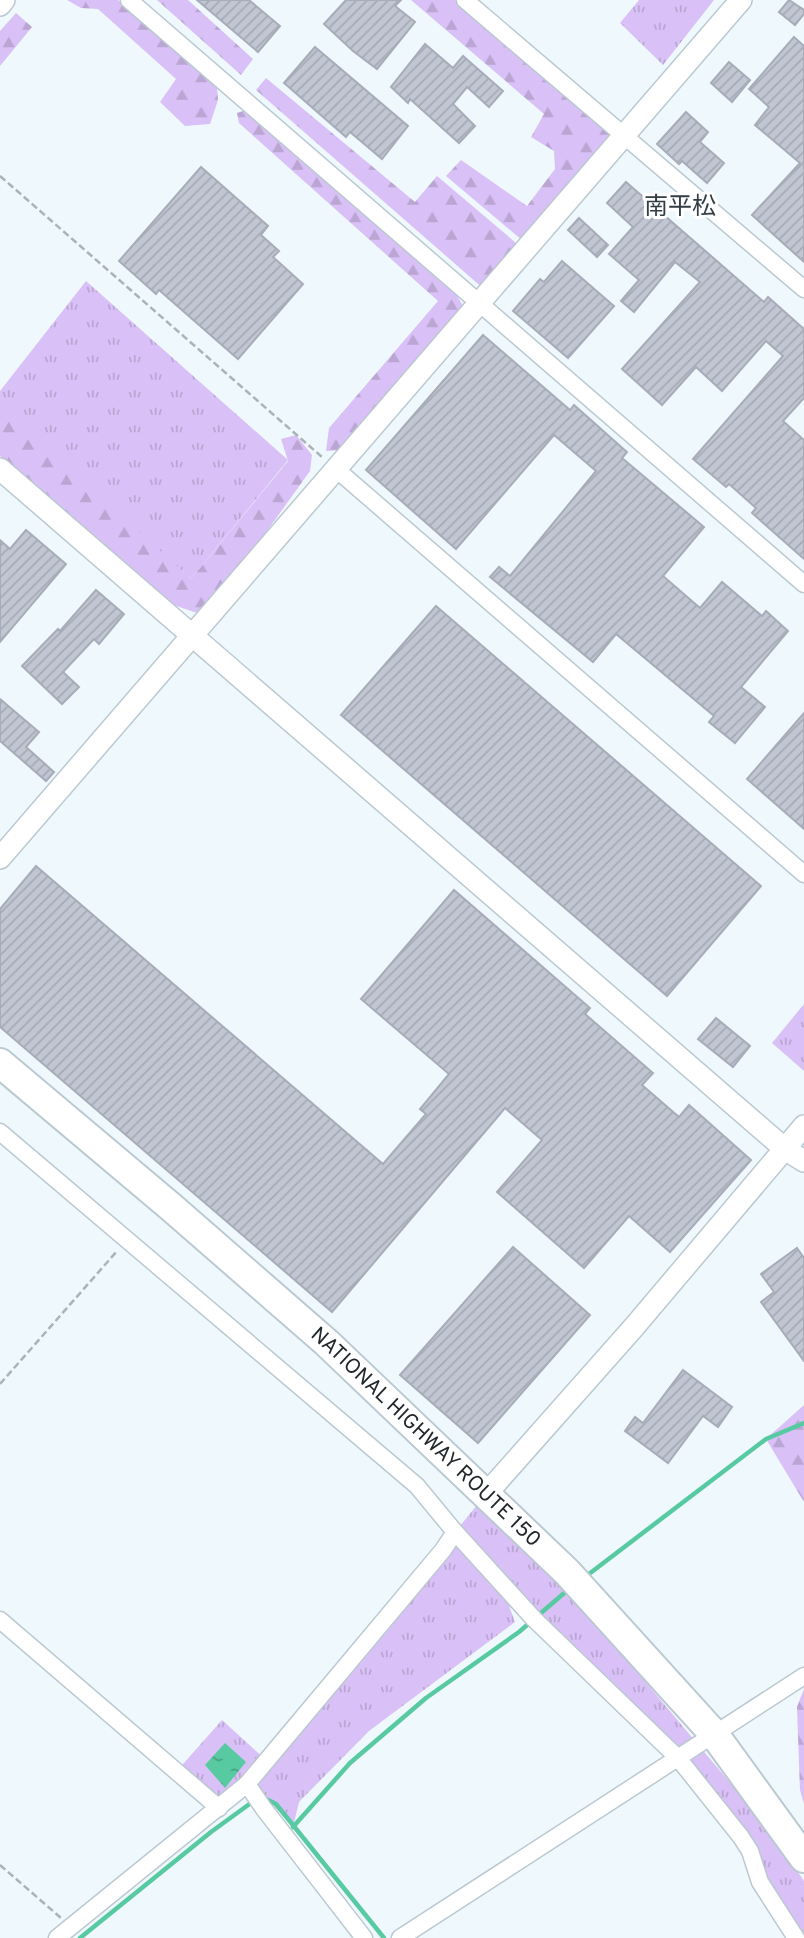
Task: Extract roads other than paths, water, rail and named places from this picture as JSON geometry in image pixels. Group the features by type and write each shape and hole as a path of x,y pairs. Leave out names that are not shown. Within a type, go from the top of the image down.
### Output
{"highway":[{"name":"NATIONAL HIGHWAY ROUTE 150","path":"0,1063 327,1343 568,1572 714,1734 804,1858"}],"street":[{"path":"0,5 4,0"},
{"path":"129,0 804,584"},
{"path":"465,0 804,289"},
{"path":"0,858 741,0"},
{"path":"0,469 785,1149 804,1161"},
{"path":"336,469 804,874"},
{"path":"487,1493 634,1327 804,1126"},
{"path":"0,1132 417,1486 546,1632 678,1758 741,1836 750,1851 760,1882 796,1938"},
{"path":"57,1938 219,1808 251,1789 455,1532"},
{"path":"0,1620 219,1808"},
{"path":"400,1938 804,1676"},
{"path":"251,1789 364,1938"}],"water":[{"path":"225,1743 246,1762 225,1788 205,1765"}],"waterway":[{"path":"585,1577 766,1439 804,1423"},
{"path":"293,1827 350,1763 426,1698 519,1632 570,1588"},
{"path":"264,1798 276,1804 384,1938"},
{"path":"80,1938 211,1832 255,1800"}],"district":[{"name":"南平松","path":"680,208"}]}
